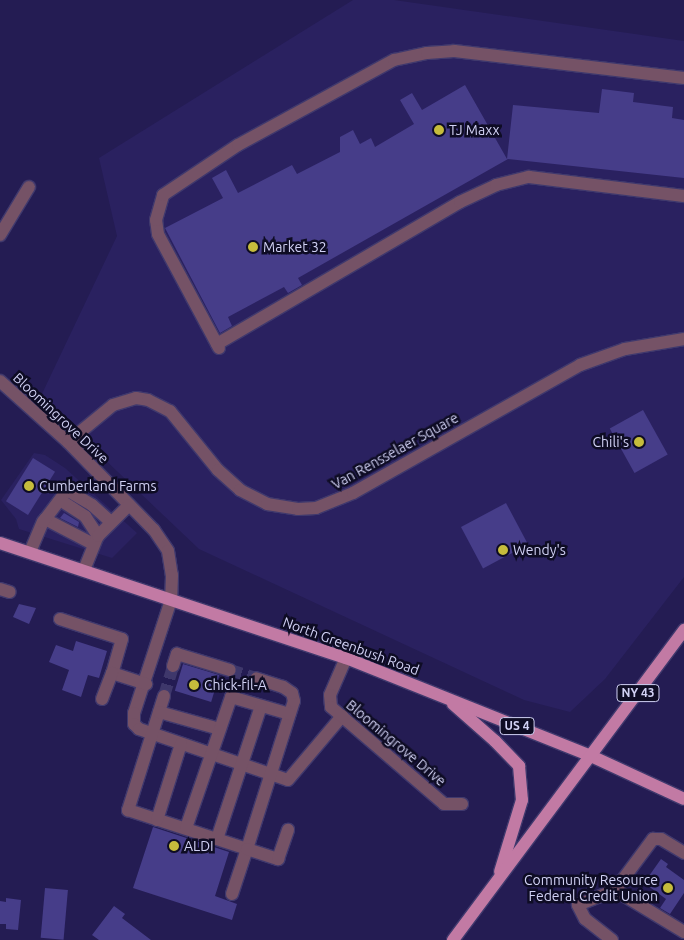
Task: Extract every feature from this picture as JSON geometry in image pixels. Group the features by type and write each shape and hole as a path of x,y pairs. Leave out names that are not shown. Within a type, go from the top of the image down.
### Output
{"main road":[{"name":"North Greenbush Road","path":"0,542 346,658 591,756 684,799"},
{"name":"NY 43","path":"453,940 684,630"},
{"path":"443,696 495,741 519,766 522,800 499,879"}],"street":[{"path":"684,78 454,51 427,53 394,60 238,144 163,195 156,220 158,234 218,346 460,202 518,178 529,177 684,196"},
{"path":"0,235 29,187"},
{"name":"Van Rensselaer Square","path":"68,442 113,405 136,398 148,400 170,412 218,470 240,490 267,504 298,509 316,508 353,493 580,365 624,349 684,339"},
{"name":"Bloomingrove Drive","path":"0,381 68,442 154,530 168,551 171,600"},
{"path":"30,552 55,506 67,490 111,522"},
{"path":"84,570 96,540 129,505"},
{"path":"55,506 85,516 96,540"},
{"path":"55,506 96,540"},
{"path":"171,600 146,684 134,714 134,724 153,736 213,753 288,780 342,716"},
{"path":"60,619 122,639 102,699"},
{"path":"174,666 177,654 230,670"},
{"name":"Bloomingrove Drive","path":"346,658 330,695 331,707 444,804 462,804"},
{"path":"112,673 146,684"},
{"path":"232,894 272,775 294,701 292,693 277,684 256,678"},
{"path":"164,696 153,736 128,810 278,859 288,830"},
{"path":"186,828 231,697 290,714"},
{"path":"217,839 261,706"},
{"path":"160,712 220,729"},
{"path":"157,820 181,744"},
{"path":"612,940 585,919 578,905 615,890 653,839 661,839 684,853"},
{"path":"615,890 684,932"}],"shaded area":[{"path":"353,0 394,0 684,41 684,577 605,679 570,712 524,700 199,549 40,398 117,236 99,158"},
{"path":"34,453 45,455 65,468 137,533 112,558 19,529 16,519 1,500"}],"building":[{"path":"465,85 507,159 513,105 599,113 602,89 634,93 633,102 673,107 672,118 684,120 684,178 508,159 298,278 302,285 288,293 284,287 228,317 232,326 220,333 165,228 223,198 212,178 226,170 238,193 292,165 297,174 340,152 340,137 353,130 360,144 371,138 375,147 414,124 400,100 412,93 422,110"},
{"name":"Chili's","path":"643,410 668,455 634,473 610,428"},
{"name":"Cumberland Farms","path":"33,458 55,472 28,515 6,501"},
{"path":"506,503 528,544 483,568 461,527"},
{"path":"64,513 79,522 78,527 60,518"},
{"path":"19,604 36,608 29,624 13,617"},
{"path":"76,641 107,651 99,678 88,675 81,697 62,690 69,670 49,662 56,645 73,651"},
{"path":"183,664 219,675 211,702 175,691"},
{"path":"153,827 229,852 215,896 237,904 232,920 133,888"},
{"name":"Community Resource Federal Credit Union","path":"661,859 668,864 666,867 684,880 684,893 670,914 660,908 666,899 644,883"},
{"path":"45,888 68,890 64,940 41,938"},
{"path":"6,898 21,900 18,930 6,929 6,924 0,924 0,901 6,902"},
{"path":"114,906 125,914 122,918 151,940 99,940 92,935"}],"tunnel":[{"path":"164,696 173,666"},
{"path":"230,670 256,678"}],"place":[{"name":"TJ Maxx","path":"439,130"},
{"name":"Market 32","path":"253,247"},
{"name":"Chili's","path":"639,442"},
{"name":"Cumberland Farms","path":"29,486"},
{"name":"Wendy's","path":"503,550"},
{"name":"Chick-fil-A","path":"194,685"},
{"name":"ALDI","path":"174,846"},
{"name":"Community Resource Federal Credit Union","path":"668,888"}]}
